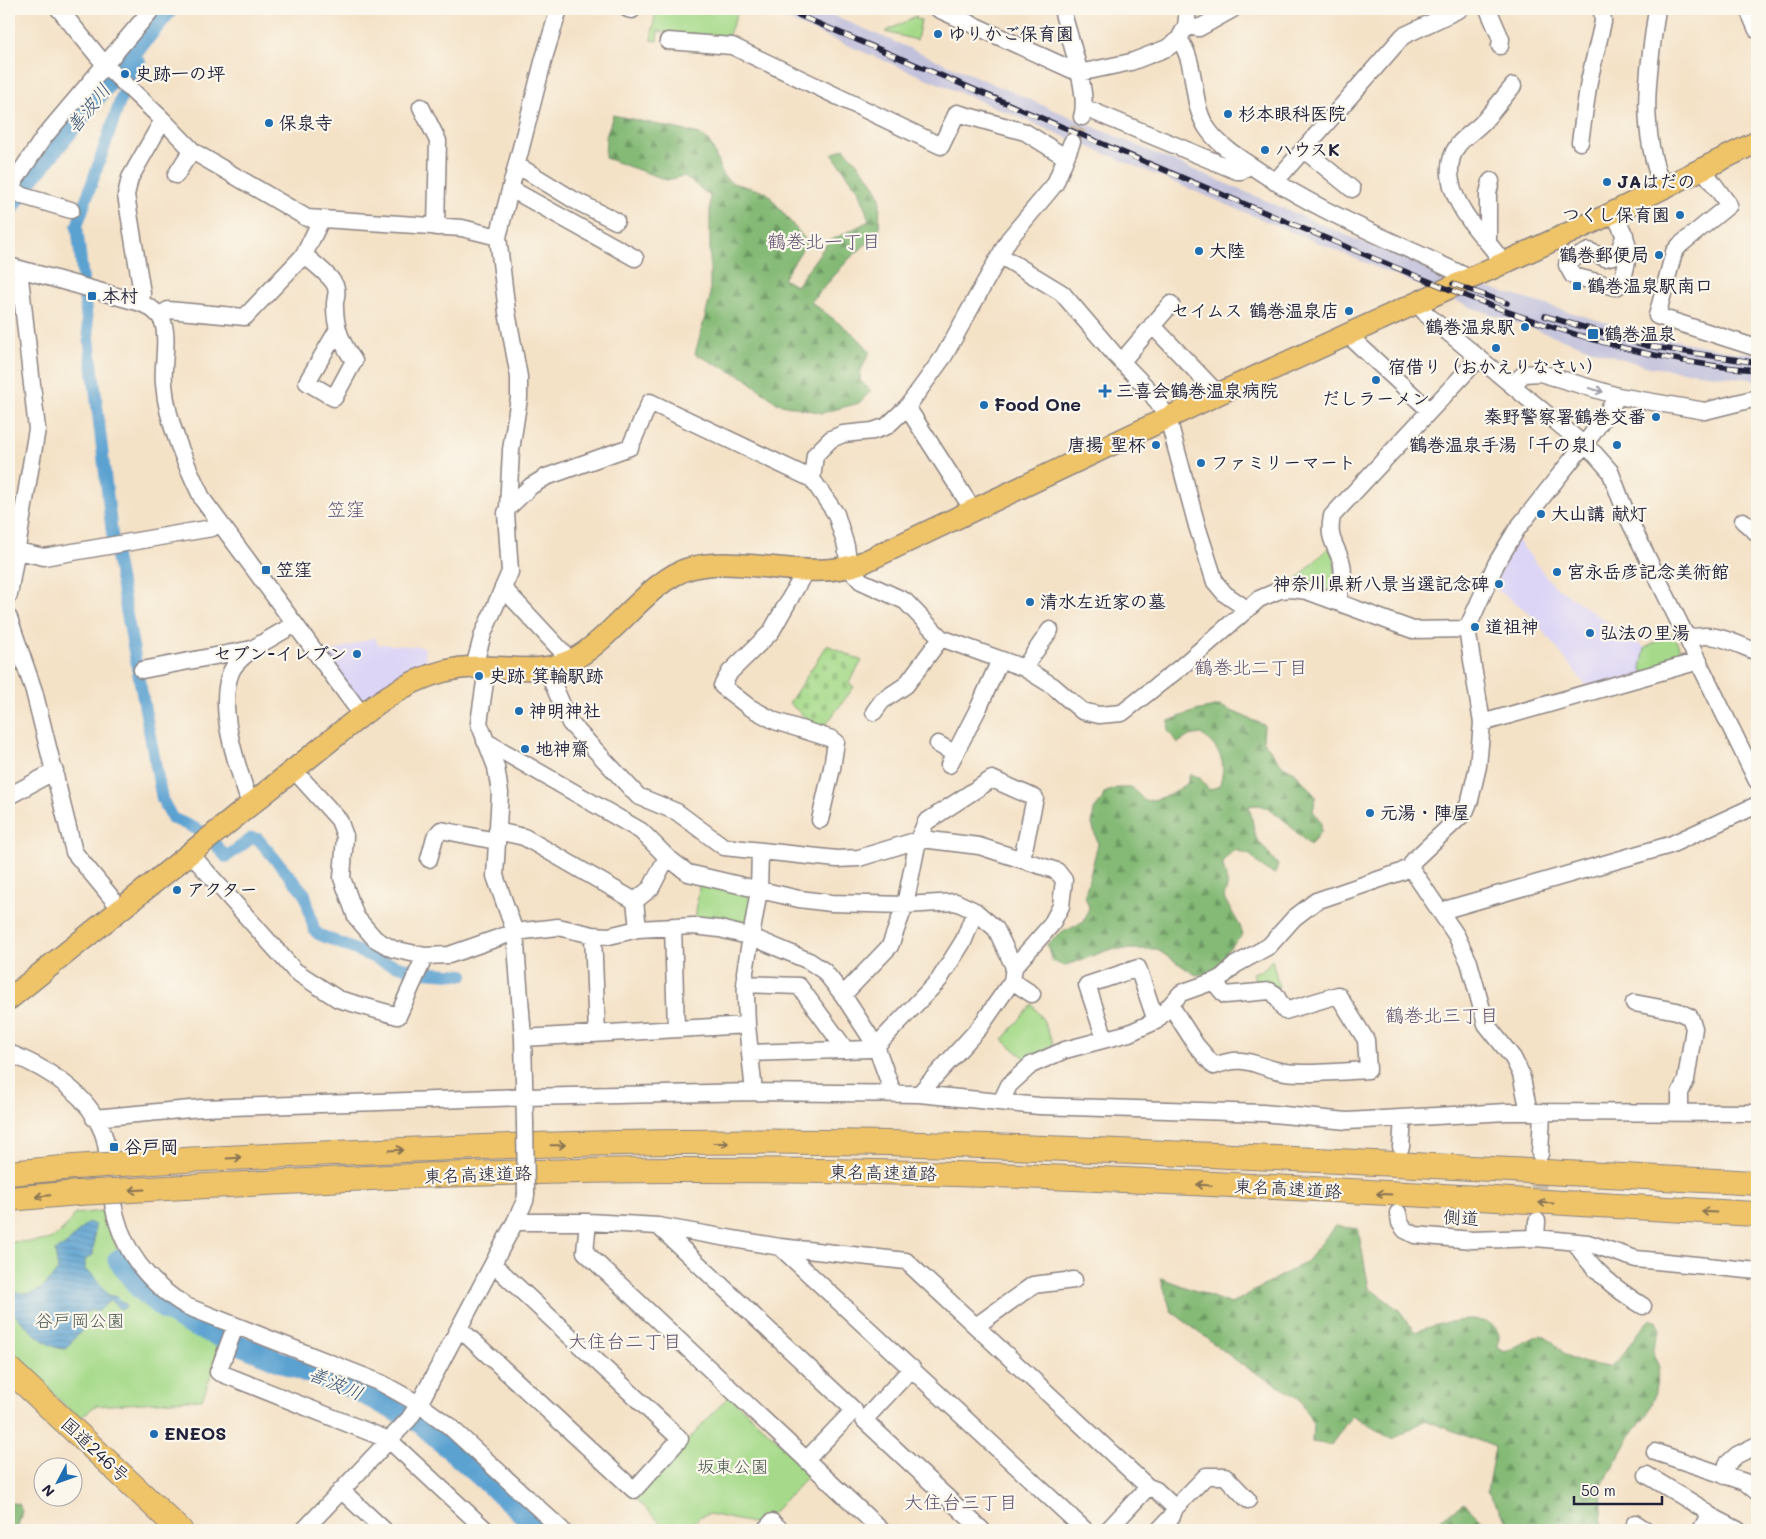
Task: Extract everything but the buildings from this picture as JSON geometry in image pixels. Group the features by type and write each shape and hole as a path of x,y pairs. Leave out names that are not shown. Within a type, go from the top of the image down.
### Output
{"highway":[{"name":"東名高速道路","path":"9,1173 185,1160 455,1147 669,1142 886,1143 1346,1162 1757,1183"},
{"name":"東名高速道路","path":"9,1199 185,1187 452,1175 674,1170 887,1172 1346,1192 1757,1214"},
{"name":"国道246号","path":"9,1369 180,1530"}],"main road":[{"path":"9,999 293,769 390,694 411,683 435,674 482,667 546,668 571,660 594,646 651,593 673,576 689,568 735,565 806,570 849,568 1218,394 1418,304 1503,262 1614,213 1757,142"}],"street":[{"path":"59,9 111,70 194,152 307,218 462,228 498,237"},
{"path":"71,210 14,191 44,137 111,70 152,9"},
{"path":"304,1530 389,1440 418,1404 525,1202 523,1038 515,932 495,876 500,793 496,768 479,723 485,682 482,667 483,634 504,589 511,562 506,513 508,508 510,459 519,398 519,377 506,312 498,237 544,58 560,9"},
{"path":"938,9 1079,73 1150,56 1168,48 1182,33 1188,9"},
{"path":"1062,9 1079,73 1083,112 1237,171 1241,171 1250,165"},
{"path":"1182,33 1199,28 1233,9"},
{"path":"1275,182 1403,36 1443,12 1460,9"},
{"path":"1488,9 1501,38 1500,46"},
{"path":"1580,142 1589,81 1603,22 1602,9"},
{"path":"1657,9 1646,87 1653,163 1663,188"},
{"path":"1748,9 1757,30"},
{"path":"1182,33 1188,50 1201,117 1216,139 1275,182 1318,208 1469,278"},
{"path":"668,41 732,46 941,146 957,113 1025,132 1068,149 1055,184 1009,239 944,356 907,407 887,426 873,431 844,434 831,439 815,455 812,479"},
{"path":"1503,262 1470,222 1457,198 1450,175 1451,163 1459,143 1483,122 1513,86"},
{"path":"421,107 438,141 436,227"},
{"path":"141,303 142,293 126,194 130,178 163,120"},
{"path":"1304,150 1352,189"},
{"path":"176,175 186,159 194,152"},
{"path":"517,165 574,200 616,222"},
{"path":"1702,168 1729,205 1674,252 1657,316 1757,348"},
{"path":"1488,243 1488,194 1491,181"},
{"path":"510,189 635,258"},
{"path":"1614,213 1625,235 1630,254 1622,283 1616,287 1573,276 1567,269 1568,261 1589,251 1605,258 1612,258 1626,268"},
{"path":"160,316 168,310 245,317 304,255 321,220"},
{"path":"1612,258 1620,250 1625,235"},
{"path":"304,255 333,281 336,288 334,306 338,330"},
{"path":"1001,256 1062,293 1149,390 1168,418 1197,526 1215,582 1225,594 1241,605 1244,612"},
{"path":"9,595 13,551 38,429 14,268 141,303 152,308 160,316 165,333 164,384 167,406 189,471 203,500 362,715"},
{"path":"1122,360 1171,304"},
{"path":"1418,304 1427,315 1584,444 1610,471 1628,518 1757,781"},
{"path":"1152,325 1218,394"},
{"path":"1348,335 1429,410"},
{"path":"1337,602 1343,569 1341,558 1330,538 1332,516 1479,358"},
{"path":"1512,386 1524,374 1532,372 1618,396 1705,412 1757,398"},
{"path":"1002,1102 1009,1085 1032,1065 1063,1046 1129,1033 1156,1021 1182,993 1214,982 1235,965 1268,946 1294,918 1316,900 1401,872 1410,867 1414,860 1465,812 1470,800 1478,766 1482,723 1467,629 1496,564 1517,529 1584,444 1618,396"},
{"path":"508,508 530,486 546,477 630,447 650,402 812,479 836,514 844,536 849,568 861,580 905,601 941,638 1024,668 1053,686 1082,711 1099,715 1122,713 1181,668 1259,599 1280,590 1307,591 1413,630 1467,629"},
{"path":"907,407 973,510"},
{"path":"1743,521 1757,533"},
{"path":"13,551 44,557 212,528 219,523"},
{"path":"806,570 771,632 730,672 722,686 749,707 775,721 832,739 836,742 820,820"},
{"path":"504,589 571,660"},
{"path":"9,618 34,690 74,852 120,908"},
{"path":"250,804 234,756 226,696 228,684 235,665 252,649 295,624"},
{"path":"1024,668 1050,630"},
{"path":"1688,639 1697,636 1716,635 1755,647"},
{"path":"874,712 882,701 906,685 941,638"},
{"path":"142,670 252,649"},
{"path":"938,744 952,759 1000,660"},
{"path":"1482,723 1699,661"},
{"path":"546,668 570,723 638,796 677,812 724,847 837,859 860,858 918,840 979,846 1057,871 1064,880 1061,906 1051,925 1013,974 980,1027 920,1094"},
{"path":"485,741 641,831 667,857 688,873 759,890 831,903 906,905 956,902 975,911 996,929 1013,974 1032,994"},
{"path":"293,769 339,820 345,836 342,878 356,917 375,939 393,948 425,956 449,955 515,932 558,927 593,935 608,936 673,926 720,929 752,937 809,961 824,971 843,995 876,1046 893,1093"},
{"path":"9,796 55,771"},
{"path":"843,995 890,946 906,905 918,840 926,822 992,779 1035,798 1022,859"},
{"path":"1441,911 1670,845 1757,805"},
{"path":"429,859 435,837 441,830 524,837 635,901"},
{"path":"189,852 295,971 338,999 398,1016 425,956"},
{"path":"754,1092 747,1025 745,972 759,890 760,852"},
{"path":"635,901 651,888 667,857"},
{"path":"1410,867 1441,911 1469,962 1486,1024 1513,1058 1521,1074 1536,1112 1540,1154"},
{"path":"635,901 638,930"},
{"path":"751,1053 871,1049 876,1046 939,980 964,940 975,911"},
{"path":"673,926 676,1029"},
{"path":"593,935 597,1034"},
{"path":"1105,1039 1087,985 1138,968 1156,1021"},
{"path":"1171,1006 1196,1045 1214,1066 1235,1060 1250,1061 1286,1072 1368,1070 1366,1040 1338,995 1285,1011 1275,994 1270,992 1225,995 1214,982"},
{"path":"745,984 799,986 846,1050"},
{"path":"1634,1003 1677,1011 1690,1017 1694,1028 1686,1080 1680,1093 1680,1113"},
{"path":"523,1038 747,1025"},
{"path":"9,1053 31,1062 62,1082 84,1103 94,1118 102,1131 106,1143 116,1222 131,1256 148,1277 172,1298 235,1327 381,1383 418,1404 468,1442 562,1530"},
{"path":"94,1118 201,1108 525,1097 754,1092 920,1094 1038,1106 1263,1113 1347,1121 1536,1112 1757,1113"},
{"path":"1402,1147 1403,1118"},
{"name":"側道","path":"1398,1213 1400,1223 1405,1230 1415,1235 1472,1240 1536,1238 1588,1243 1636,1258 1757,1271"},
{"path":"1536,1238 1537,1221"},
{"path":"515,1222 588,1222 658,1226 780,1247 906,1260 1148,1487 1156,1490 1175,1508"},
{"path":"588,1222 585,1252 881,1530"},
{"path":"658,1226 854,1410 806,1460"},
{"path":"1575,1242 1605,1279 1617,1290 1642,1306"},
{"path":"780,1247 1085,1530"},
{"path":"459,1328 634,1490 680,1439 493,1264"},
{"path":"976,1326 1033,1285 1074,1280"},
{"path":"235,1327 218,1372 389,1440 486,1530"},
{"path":"912,1368 864,1420 982,1530"},
{"path":"1725,1476 1726,1464 1737,1455 1757,1445"},
{"path":"1655,1452 1753,1485"},
{"path":"1647,1475 1703,1509 1709,1516 1738,1530"},
{"path":"1159,1530 1172,1516 1175,1508 1206,1476 1225,1476 1248,1500"},
{"path":"1108,1530 1148,1487"},
{"path":"341,1490 384,1530"},
{"path":"1701,1530 1709,1516"},
{"path":"765,1530 772,1522 781,1530"}],"shaded area":[{"path":"761,9 818,9 1367,244 1448,276 1644,334 1735,352 1757,353 1757,380 1649,367 1473,308"},
{"path":"1517,539 1552,584 1645,648 1645,674 1589,689 1528,612 1493,587"},
{"path":"375,637 378,644 424,647 428,666 400,677 367,699 354,695 325,654"}],"green space":[{"path":"656,9 739,9 727,39 684,37 658,31 657,41 651,40"},
{"path":"916,16 916,19 921,20 917,40 885,32"},
{"path":"613,115 700,134 711,144 723,176 732,183 766,192 807,242 783,279 796,286 828,242 869,221 860,192 832,154 844,148 870,178 880,196 879,233 849,259 811,302 856,336 870,351 861,370 860,380 871,391 859,403 822,413 777,403 745,378 695,354 710,298 710,196 684,176 667,180 605,158 606,137"},
{"path":"1328,548 1335,558 1335,585 1332,588 1327,589 1297,579"},
{"path":"1673,634 1685,658 1645,674 1641,668 1645,648"},
{"path":"827,645 862,661 849,683 854,687 821,731 789,703"},
{"path":"1220,706 1264,725 1263,740 1283,766 1295,772 1316,797 1313,811 1321,822 1321,832 1310,845 1273,812 1257,805 1249,806 1256,838 1278,865 1275,874 1264,869 1250,855 1235,850 1224,860 1223,867 1227,888 1224,898 1243,935 1226,952 1223,965 1218,971 1196,975 1156,949 1111,949 1064,966 1052,961 1047,944 1063,932 1084,922 1089,908 1085,895 1098,844 1092,824 1094,810 1102,800 1104,793 1117,788 1132,788 1145,801 1157,799 1187,784 1190,774 1199,777 1209,790 1219,786 1222,778 1222,763 1217,751 1208,739 1201,734 1189,736 1178,743 1168,731 1169,721 1195,711"},
{"path":"700,879 754,896 745,930 695,921"},
{"path":"1272,959 1279,987 1257,987 1253,973 1265,969"},
{"path":"1032,1004 1043,1020 1053,1043 1052,1046 1027,1060 1003,1040"},
{"name":"谷戸岡公園","path":"102,1211 122,1258 148,1290 183,1313 227,1335 202,1399 95,1406 79,1419 9,1351 9,1242 48,1240 61,1232 75,1214"},
{"path":"1335,1226 1358,1229 1369,1288 1399,1310 1415,1332 1462,1320 1475,1320 1486,1322 1495,1327 1499,1336 1498,1348 1505,1352 1541,1334 1575,1360 1609,1367 1621,1357 1645,1324 1650,1320 1657,1320 1661,1330 1652,1351 1659,1367 1654,1397 1647,1414 1635,1429 1601,1487 1603,1530 1513,1530 1487,1491 1495,1447 1425,1420 1393,1440 1352,1415 1331,1445 1312,1442 1313,1424 1299,1398 1241,1364 1171,1311 1161,1278 1231,1304 1306,1262"},
{"name":"坂東公園","path":"729,1396 812,1472 761,1525 709,1514 701,1516 684,1530 668,1530 635,1498"},
{"path":"11,1503 19,1504 22,1511 17,1530 9,1530 9,1506"},
{"path":"1464,1503 1492,1530 1437,1530 1440,1519"}],"water":[{"path":"88,1222 95,1225 93,1255 85,1260 85,1270 94,1276 108,1295 117,1297 127,1306 121,1310 110,1300 98,1312 93,1310 84,1313 81,1319 84,1328 65,1349 58,1348 36,1335 12,1312 14,1307 9,1300 9,1289 17,1292 31,1293 42,1288 58,1270 55,1251 67,1244"}],"waterway":[{"name":"善波川","path":"9,207 24,184 167,9"},
{"path":"129,79 140,62"},
{"path":"83,280 77,226 124,90"},
{"path":"84,295 113,542"},
{"path":"115,551 162,799 172,818 201,831"},
{"path":"215,844 226,857 252,838 258,839 305,894 314,930 318,934 384,962 413,970"},
{"path":"423,972 463,975"},
{"name":"善波川","path":"118,1260 139,1288 160,1306 187,1323 306,1372 349,1387 420,1423 541,1530"}],"tunnel":[{"path":"1072,142 1082,117"},
{"path":"1537,1212 1540,1161"}],"railway":[{"path":"784,9 1398,269 1516,315 1576,335 1636,351 1697,363 1757,370"},
{"path":"1453,284 1507,303"},
{"path":"1545,316 1648,346 1752,362"}],"place":[{"name":"ゆりかご保育園","path":"938,34"},
{"name":"史跡一の坪","path":"125,74"},
{"name":"杉本眼科医院","path":"1228,114"},
{"name":"保泉寺","path":"269,123"},
{"name":"ハウスK","path":"1265,150"},
{"name":"JAはだの","path":"1607,182"},
{"name":"つくし保育園","path":"1680,215"},
{"name":"大陸","path":"1199,251"},
{"name":"鶴巻郵便局","path":"1659,255"},
{"name":"鶴巻温泉駅南口","path":"1577,286"},
{"name":"本村","path":"92,296"},
{"name":"セイムス 鶴巻温泉店","path":"1349,311"},
{"name":"鶴巻温泉駅","path":"1525,327"},
{"name":"鶴巻温泉","path":"1593,334"},
{"name":"宿借り（おかえりなさい）","path":"1496,348"},
{"name":"だしラーメン","path":"1376,380"},
{"name":"三喜会鶴巻温泉病院","path":"1105,391"},
{"name":"Food One","path":"984,405"},
{"name":"秦野警察署鶴巻交番","path":"1656,417"},
{"name":"唐揚 聖杯","path":"1156,445"},
{"name":"鶴巻温泉手湯「千の泉」","path":"1617,445"},
{"name":"ファミリーマート","path":"1201,463"},
{"name":"大山講 献灯","path":"1541,514"},
{"name":"笠窪","path":"266,570"},
{"name":"宮永岳彦記念美術館","path":"1557,572"},
{"name":"神奈川県新八景当選記念碑","path":"1499,584"},
{"name":"清水左近家の墓","path":"1030,602"},
{"name":"道祖神","path":"1475,627"},
{"name":"弘法の里湯","path":"1590,633"},
{"name":"セブン-イレブン","path":"357,654"},
{"name":"史跡 箕輪駅跡","path":"479,676"},
{"name":"神明神社","path":"519,711"},
{"name":"地神齋","path":"525,749"},
{"name":"元湯・陣屋","path":"1370,813"},
{"name":"アクター","path":"177,890"},
{"name":"谷戸岡","path":"114,1147"},
{"name":"ENEOS","path":"154,1434"}],"district":[{"name":"鶴巻北一丁目","path":"824,241"},
{"name":"笠窪","path":"346,509"},
{"name":"鶴巻北二丁目","path":"1251,667"},
{"name":"鶴巻北三丁目","path":"1442,1015"},
{"name":"大住台二丁目","path":"625,1341"},
{"name":"大住台三丁目","path":"961,1502"}]}
